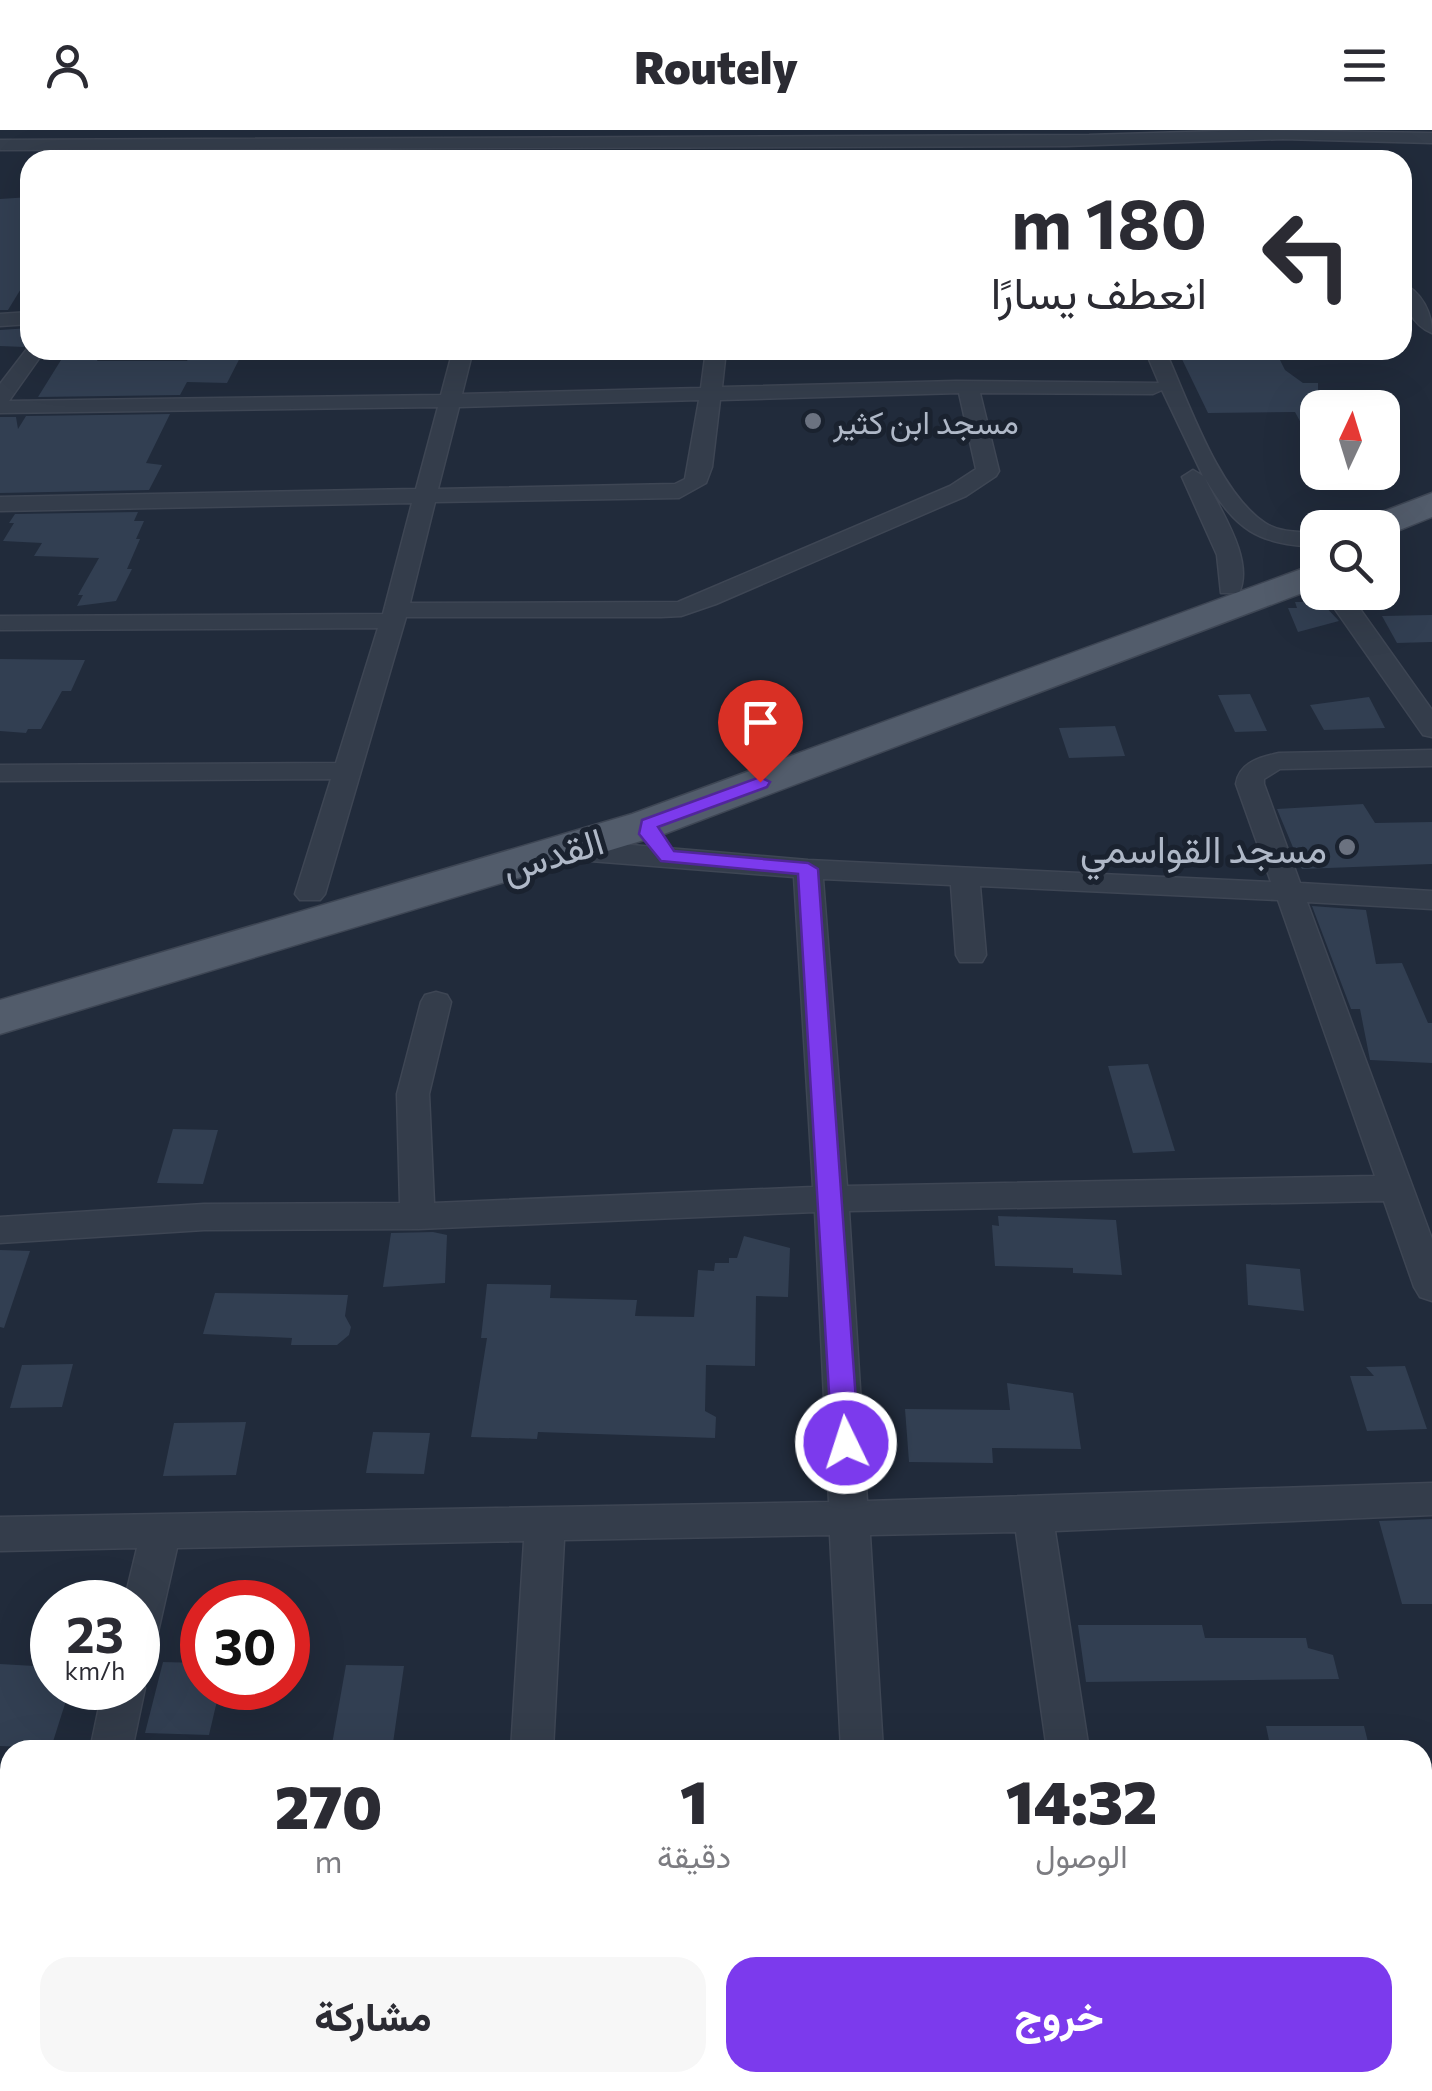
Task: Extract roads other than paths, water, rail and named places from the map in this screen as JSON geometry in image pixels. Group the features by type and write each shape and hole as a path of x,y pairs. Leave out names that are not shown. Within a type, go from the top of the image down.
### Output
{"main road":[{"path":"1400,517 1432,504"},
{"path":"1400,543 1432,531"},
{"name":"القدس","path":"0,986 701,774 1230,588 1300,559"},
{"name":"القدس","path":"0,1018 561,850 658,841 1300,581"}],"street":[{"path":"3,165 39,130"},
{"path":"560,150 842,135 1432,138"},
{"path":"0,145 234,137 487,150"},
{"path":"732,150 733,140"},
{"path":"1412,303 1432,327"},
{"path":"0,399 28,360"},
{"path":"310,894 395,615 460,360"},
{"path":"0,504 680,491 699,476 715,360"},
{"path":"1140,360 1229,555 1230,588"},
{"path":"1160,360 1233,508 1258,528 1276,536 1300,538"},
{"path":"0,408 968,387 1153,388"},
{"path":"0,624 682,609 958,492 988,471 968,387"},
{"path":"1221,536 1232,548 1254,550 1263,544 1258,528"},
{"path":"1348,610 1432,729"},
{"path":"1432,758 1279,761 1257,769 1250,784 1432,1288"},
{"path":"0,773 346,770"},
{"path":"658,841 808,869 1432,900"},
{"path":"808,869 861,1740"},
{"path":"965,875 971,955"},
{"path":"418,1216 413,1094 436,1002"},
{"path":"0,1230 204,1216 418,1216 831,1199 1394,1188"},
{"path":"0,1534 1033,1515 1432,1499"},
{"path":"1033,1515 1067,1740"},
{"path":"533,1740 546,1526"},
{"path":"150,1580 162,1530"},
{"path":"113,1740 119,1710"}],"place":[{"name":"مسجد ابن كثير","path":"813,421"},
{"name":"مسجد القواسمي","path":"1347,847"}]}
